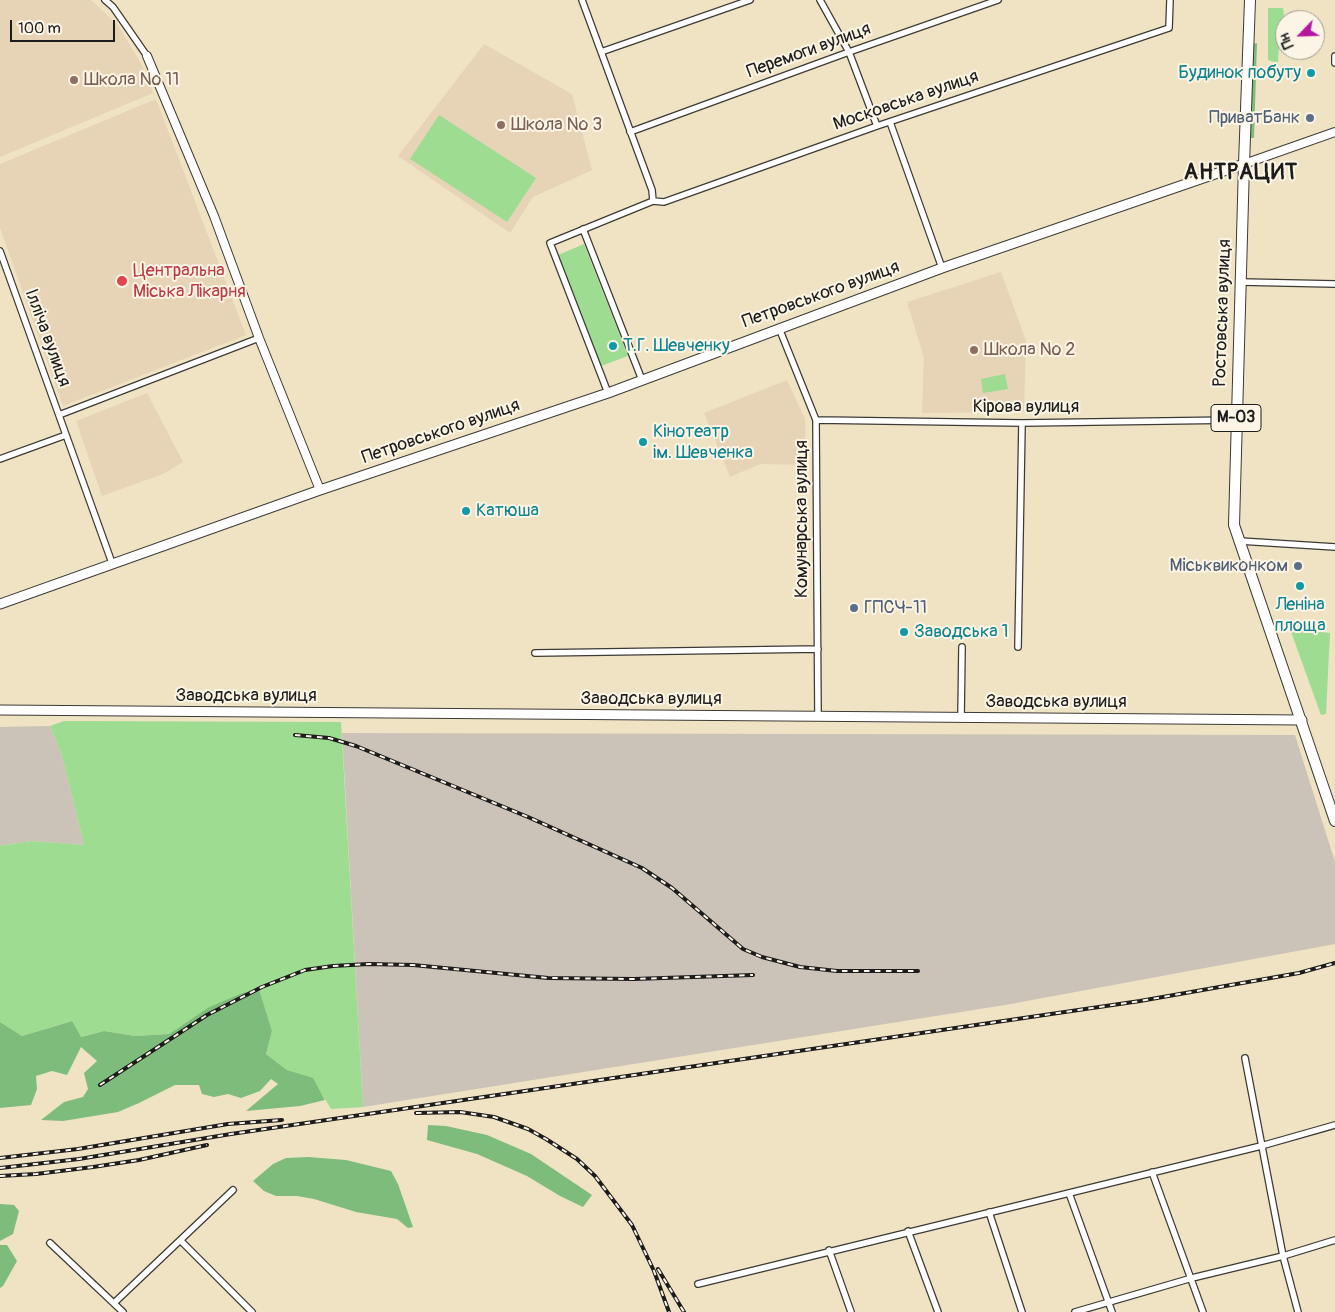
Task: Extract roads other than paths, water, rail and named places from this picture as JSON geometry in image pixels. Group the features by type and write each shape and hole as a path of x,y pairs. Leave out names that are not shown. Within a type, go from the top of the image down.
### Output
{"highway":[{"name":"Ростовська вулиця","path":"1250,0 1234,525 1335,820"}],"main road":[{"name":"Петровського вулиця","path":"0,604 320,490 608,393 942,268 1244,164"},
{"name":"Заводська вулиця","path":"0,710 1302,720"}],"street":[{"path":"105,0 113,3 147,56 214,216 259,338 320,490"},
{"path":"582,0 652,190 653,200"},
{"path":"601,52 750,0"},
{"path":"820,0 849,52 877,126"},
{"name":"Перемоги вулиця","path":"630,132 998,0"},
{"name":"Московська вулиця","path":"608,393 550,243 653,200 664,202 877,126 1169,28 1170,0"},
{"path":"1335,56 1335,63"},
{"path":"890,122 942,268"},
{"name":"Петровського вулиця","path":"1244,164 1335,132"},
{"path":"583,229 642,380"},
{"name":"Ілліча вулиця","path":"0,251 112,563"},
{"path":"1241,282 1335,284"},
{"name":"Комунарська вулиця","path":"779,328 816,420 818,716"},
{"path":"59,415 259,338"},
{"name":"Кірова вулиця","path":"816,420 1022,423 1236,420"},
{"path":"1018,647 1022,423"},
{"path":"0,458 66,435"},
{"path":"1240,541 1335,547"},
{"path":"961,718 962,647"},
{"path":"535,653 818,649"},
{"path":"1245,1058 1261,1146 1298,1312"},
{"path":"698,1284 829,1250 1261,1146 1335,1125"},
{"path":"1152,1172 1203,1312"},
{"path":"114,1303 234,1190"},
{"path":"1068,1193 1112,1312"},
{"path":"989,1212 1022,1312"},
{"path":"908,1231 938,1312"},
{"path":"1075,1312 1192,1278 1284,1256 1335,1240"},
{"path":"181,1241 252,1312"},
{"path":"50,1243 123,1312"},
{"path":"829,1250 851,1312"}],"railway":[{"path":"295,735 329,738 356,746 528,817 642,868 672,888 743,949 762,957 800,967 837,971 918,971"},
{"path":"0,1168 79,1159 231,1134 1140,1001 1299,973 1335,963"},
{"path":"100,1085 207,1015 262,987 305,970 369,964 413,965 548,978 634,979 753,975"},
{"path":"416,1113 460,1112 494,1117 528,1129 577,1159 595,1176 632,1225 654,1271 669,1312"},
{"path":"0,1158 78,1149 228,1124 282,1120"},
{"path":"0,1176 93,1167 139,1160 207,1145"},
{"path":"658,1269 684,1312"}],"place":[{"name":"Будинок побуту","path":"1311,73"},
{"name":"Школа № 11","path":"74,80"},
{"name":"ПриватБанк","path":"1310,118"},
{"name":"Школа № 3","path":"501,125"},
{"name":"Центральна Міська Лікарня","path":"122,281"},
{"name":"Т.Г. Шевченку","path":"613,346"},
{"name":"Школа № 2","path":"974,350"},
{"name":"Кінотеатр ім. Шевченка","path":"643,442"},
{"name":"Катюша","path":"466,511"},
{"name":"Міськвиконком","path":"1298,566"},
{"name":"Леніна площа","path":"1300,586"},
{"name":"ГПСЧ-11","path":"854,608"},
{"name":"Заводська 1","path":"904,632"}],"district":[{"name":"АНТРАЦИТ","path":"1241,173"}]}
